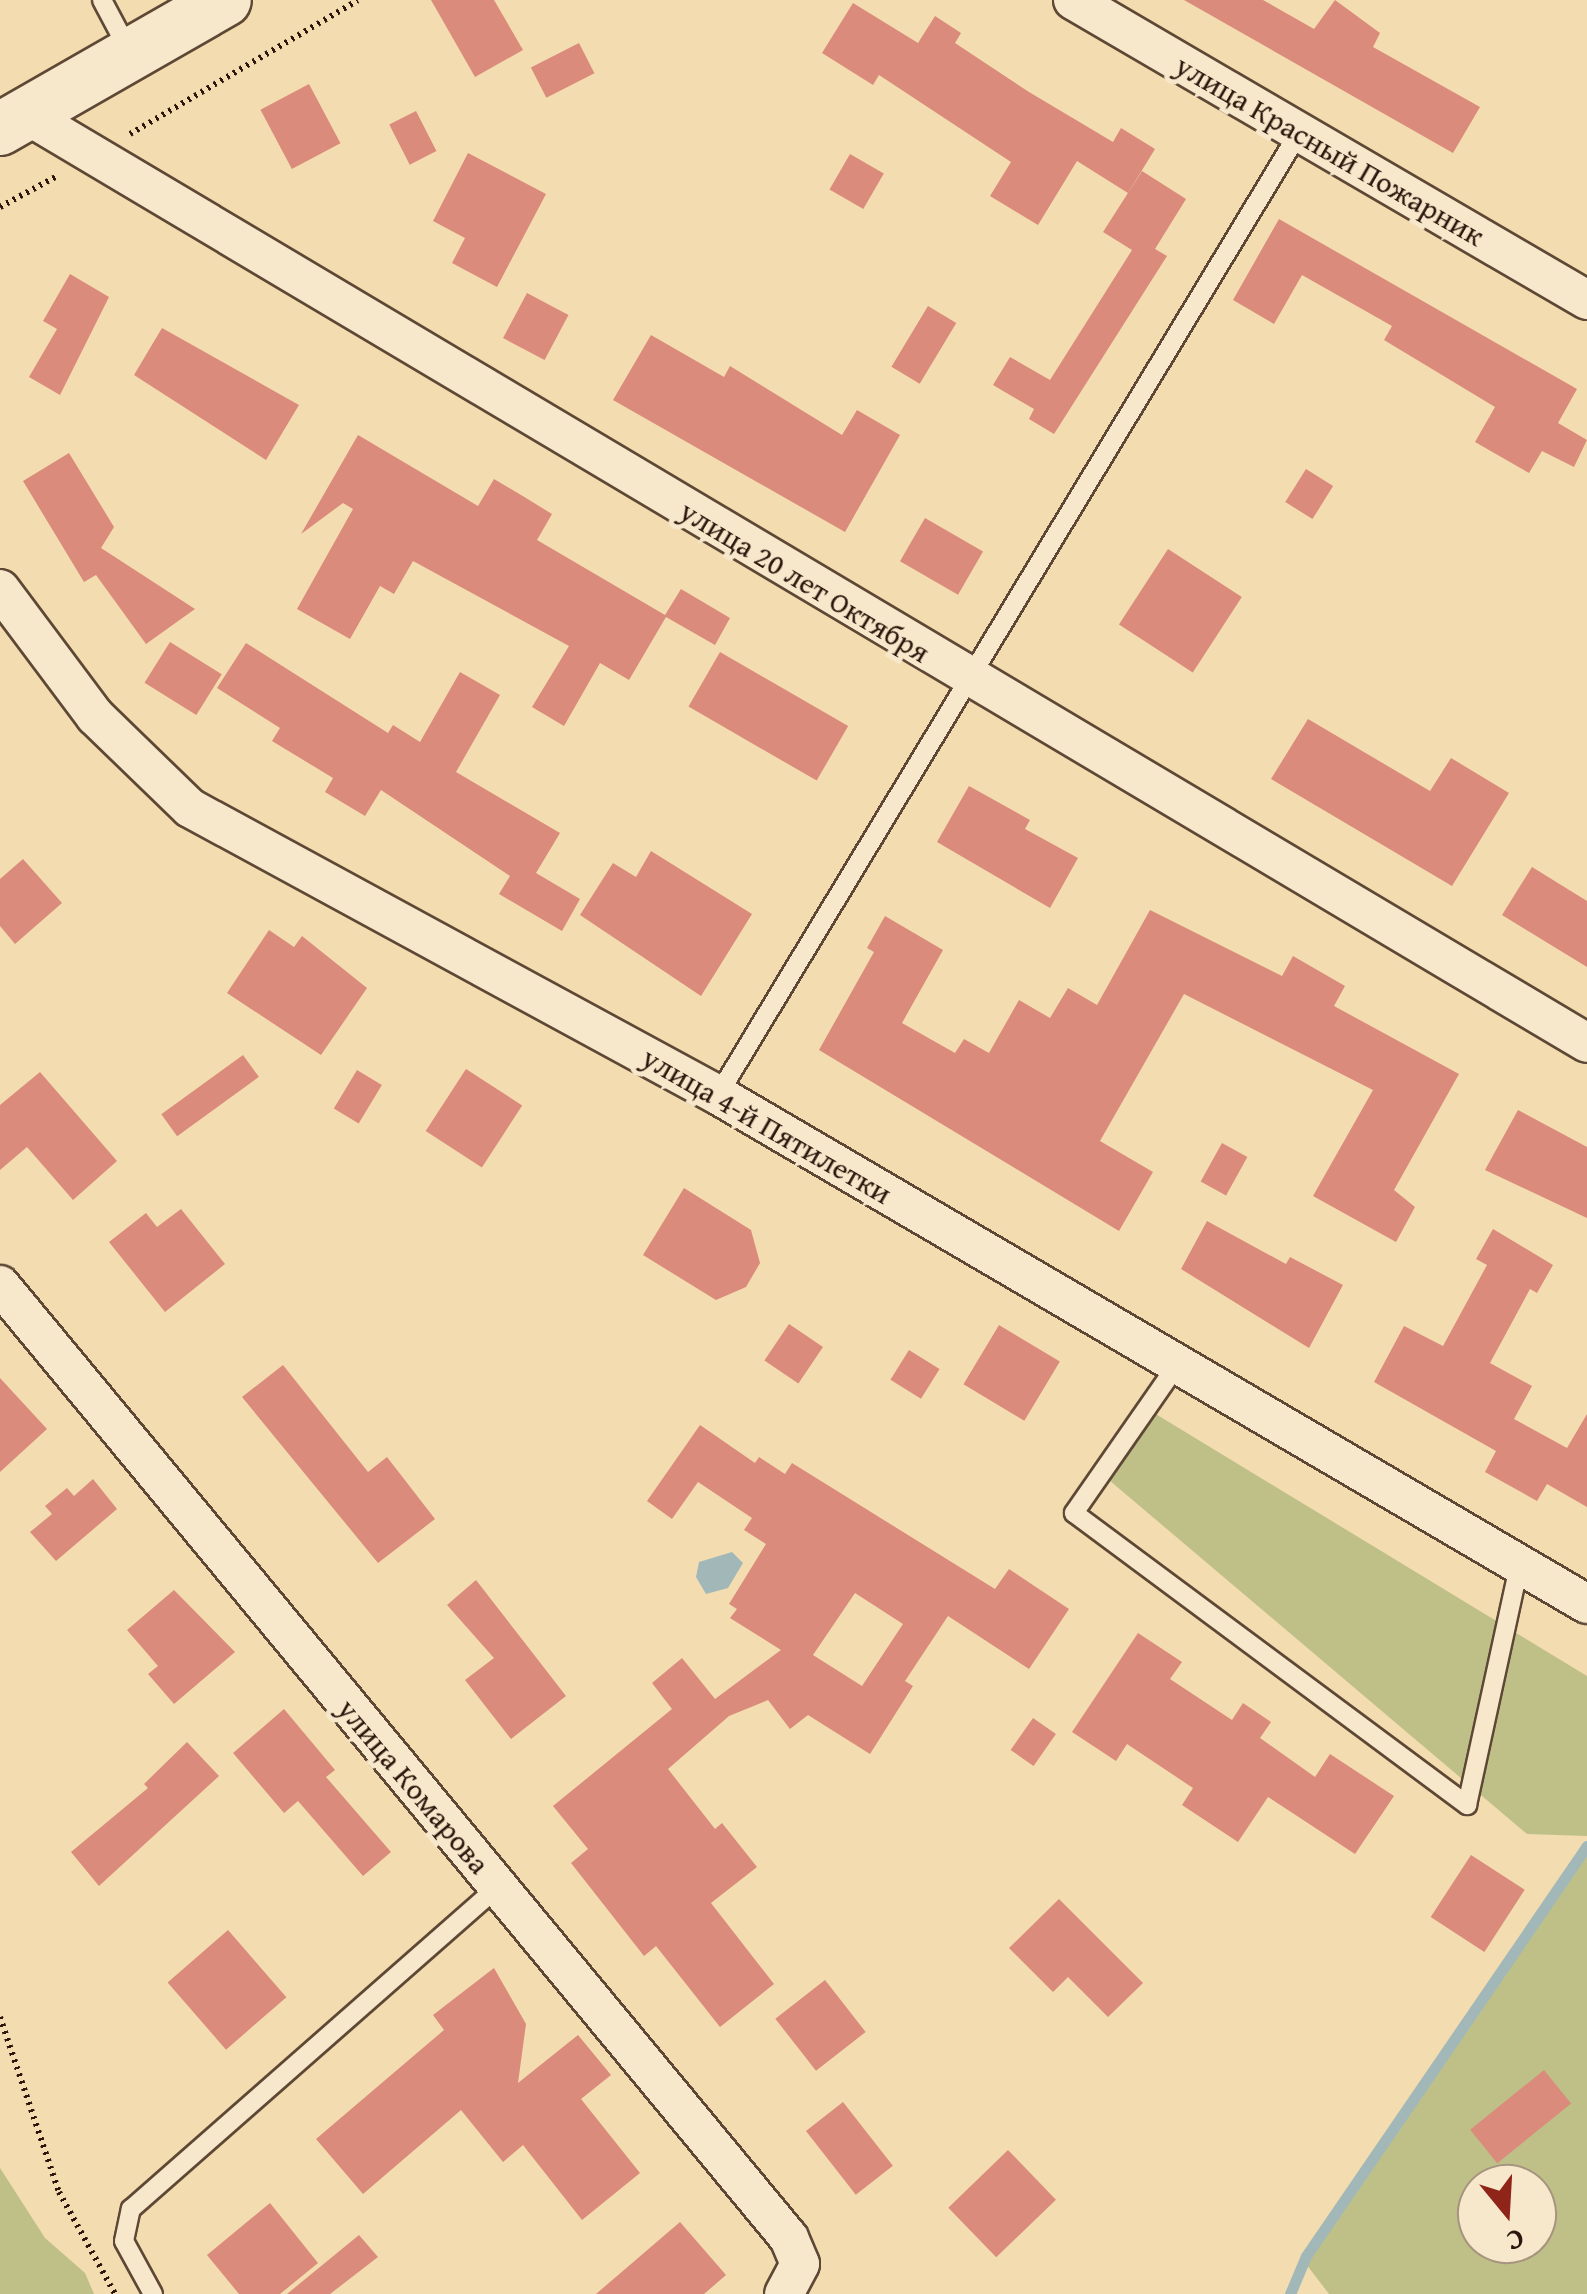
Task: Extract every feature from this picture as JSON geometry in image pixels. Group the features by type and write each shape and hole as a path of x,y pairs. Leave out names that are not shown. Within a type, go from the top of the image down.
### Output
{"main road":[{"path":"12,122 225,0"}],"street":[{"name":"улица Красный Пожарник","path":"1073,0 1587,300"},
{"name":"улица 20 лет Октября","path":"12,122 90,158 1587,1043"},
{"name":"улица 4-й Пятилетки","path":"0,589 95,716 190,808 718,1095 1179,1361 1519,1567 1587,1604"},
{"name":"улица Комарова","path":"0,1284 789,2238 800,2264 784,2294"}],"lane":[{"path":"102,0 130,54"},
{"path":"718,1095 966,676 1300,131"},
{"path":"1179,1361 1074,1514 1468,1804 1519,1567"},
{"path":"153,2294 124,2241 131,2209 497,1887"}],"path":[{"path":"0,207 358,0"},
{"path":"0,2017 59,2192 116,2294"}],"green space":[{"path":"1154,1413 1587,1676 1587,1836 1527,1834 1109,1480"},
{"path":"1587,1846 1587,2294 1329,2294 1303,2260"},
{"path":"0,2168 45,2238 85,2273 94,2294 0,2294"}],"shaded area":[{"path":"732,1552 743,1563 728,1588 706,1594 696,1577 699,1562"}],"building":[{"path":"431,0 494,0 523,50 475,77"},
{"path":"1184,0 1263,0 1314,29 1335,0 1380,33 1373,47 1480,107 1453,153"},
{"path":"853,3 918,43 935,16 961,33 955,43 1029,92 1113,142 1121,128 1155,149 1128,193 1077,161 1038,225 990,196 1011,162 879,75 873,85 822,53"},
{"path":"579,43 594,73 546,98 531,68"},
{"path":"309,84 340,143 292,169 260,110"},
{"path":"416,111 436,151 410,165 389,125"},
{"path":"468,153 546,194 497,287 452,263 465,238 433,221"},
{"path":"850,154 884,174 863,209 830,190"},
{"path":"1142,171 1186,199 1155,249 1167,256 1054,434 1029,419 1034,409 993,385 1010,357 1050,380 1132,250 1103,232"},
{"path":"1279,219 1577,389 1558,423 1587,440 1574,467 1542,451 1529,473 1475,442 1495,407 1384,340 1392,326 1302,275 1274,324 1233,300"},
{"path":"70,274 109,297 60,395 29,377 57,329 43,321"},
{"path":"527,293 568,315 545,360 503,338"},
{"path":"928,306 956,323 920,384 891,367"},
{"path":"162,328 299,405 266,460 134,375"},
{"path":"651,335 724,377 730,366 842,435 857,410 900,435 845,532 613,400"},
{"path":"358,435 478,506 494,479 552,514 537,540 665,615 681,589 730,618 715,645 666,617 629,680 600,663 564,726 532,707 569,646 413,561 394,594 380,586 350,639 297,609 353,509 343,503 301,534"},
{"path":"69,453 114,527 101,548 195,609 146,644 96,575 84,582 23,481"},
{"path":"1306,469 1333,486 1312,519 1285,502"},
{"path":"925,518 983,552 958,595 900,561"},
{"path":"1168,549 1242,597 1193,672 1119,624"},
{"path":"170,642 222,674 196,715 145,683"},
{"path":"246,643 388,733 393,725 420,742 460,672 500,695 456,772 560,833 536,873 580,899 562,931 499,894 510,876 381,790 365,816 325,792 333,778 272,741 280,728 217,688"},
{"path":"720,652 848,726 817,781 688,707"},
{"path":"1308,719 1430,791 1451,758 1509,793 1452,886 1271,779"},
{"path":"969,786 1030,820 1025,829 1078,858 1050,908 937,842"},
{"path":"651,851 752,914 701,996 580,915 613,863 636,877"},
{"path":"23,859 62,903 15,944 0,926 0,879"},
{"path":"1532,867 1587,901 1587,967 1502,915"},
{"path":"1150,910 1282,976 1293,956 1345,986 1334,1006 1459,1074 1394,1190 1415,1207 1396,1242 1313,1196 1373,1090 1184,994 1100,1141 1153,1172 1119,1231 819,1050 874,952 867,948 885,916 943,950 902,1023 955,1053 964,1039 989,1053 1019,1000 1050,1018 1068,988 1097,1005"},
{"path":"269,930 294,947 302,936 367,988 321,1055 227,993"},
{"path":"243,1055 259,1077 177,1136 161,1114"},
{"path":"466,1069 522,1105 482,1168 426,1131"},
{"path":"357,1070 382,1085 359,1124 334,1109"},
{"path":"40,1072 117,1161 73,1200 27,1147 0,1170 0,1105"},
{"path":"1518,1110 1587,1147 1587,1218 1485,1170"},
{"path":"1222,1143 1247,1157 1226,1196 1201,1181"},
{"path":"684,1188 751,1230 760,1263 746,1287 716,1300 643,1255"},
{"path":"181,1209 225,1264 165,1312 109,1242 146,1213 157,1227"},
{"path":"1207,1221 1286,1264 1290,1257 1343,1285 1309,1348 1181,1269"},
{"path":"1493,1229 1553,1265 1537,1293 1530,1289 1490,1363 1532,1386 1514,1419 1567,1448 1587,1414 1587,1507 1547,1484 1537,1501 1485,1472 1496,1451 1374,1382 1404,1326 1443,1346 1487,1265 1476,1259"},
{"path":"789,1324 823,1347 798,1383 764,1360"},
{"path":"999,1325 1060,1362 1024,1421 963,1384"},
{"path":"909,1350 940,1369 921,1399 890,1380"},
{"path":"283,1365 368,1472 387,1457 435,1519 378,1563 242,1397"},
{"path":"0,1378 47,1429 0,1472"},
{"path":"700,1425 755,1463 759,1457 785,1474 792,1463 995,1589 1009,1569 1069,1609 1029,1669 948,1616 905,1681 913,1686 870,1754 808,1715 790,1729 768,1700 729,1716 668,1769 715,1829 722,1823 757,1867 711,1903 774,1984 720,2027 656,1946 644,1956 571,1863 588,1849 553,1806 672,1709 652,1683 682,1658 715,1699 781,1650 730,1618 737,1609 729,1604 766,1544 744,1530 752,1518 698,1482 672,1519 647,1501","holes":["855,1593 903,1624 862,1686 813,1655"]},
{"path":"93,1479 117,1509 56,1561 30,1532 52,1514 45,1506 67,1488 74,1496"},
{"path":"476,1580 566,1696 511,1739 465,1680 494,1658 447,1605"},
{"path":"174,1590 235,1652 174,1704 148,1674 158,1666 127,1630"},
{"path":"1138,1633 1182,1662 1170,1679 1232,1720 1243,1703 1271,1722 1260,1738 1315,1777 1330,1754 1394,1796 1355,1854 1268,1797 1238,1842 1182,1805 1193,1788 1127,1744 1116,1761 1072,1732"},
{"path":"284,1709 335,1770 326,1777 391,1852 363,1876 298,1801 284,1813 233,1753"},
{"path":"1033,1718 1056,1734 1034,1766 1011,1750"},
{"path":"187,1742 219,1776 99,1886 71,1852 148,1788 144,1784"},
{"path":"1471,1855 1525,1890 1484,1952 1431,1917"},
{"path":"1059,1899 1143,1983 1108,2017 1068,1977 1053,1992 1009,1948"},
{"path":"228,1930 286,1997 226,2050 168,1982"},
{"path":"494,1968 526,2024 518,2083 578,2035 611,2075 581,2099 640,2173 582,2220 523,2145 503,2162 461,2110 363,2194 316,2139 444,2030 433,2015"},
{"path":"825,1980 866,2032 816,2071 775,2019"},
{"path":"1544,2070 1571,2103 1497,2163 1470,2130"},
{"path":"843,2102 893,2166 856,2195 806,2131"},
{"path":"1008,2150 1056,2200 996,2257 948,2208"},
{"path":"270,2203 318,2263 280,2294 239,2294 207,2255"},
{"path":"680,2222 726,2275 704,2294 596,2294"},
{"path":"359,2235 378,2257 330,2294 287,2294"}],"waterway":[{"path":"1290,2294 1306,2256 1587,1846"}]}
